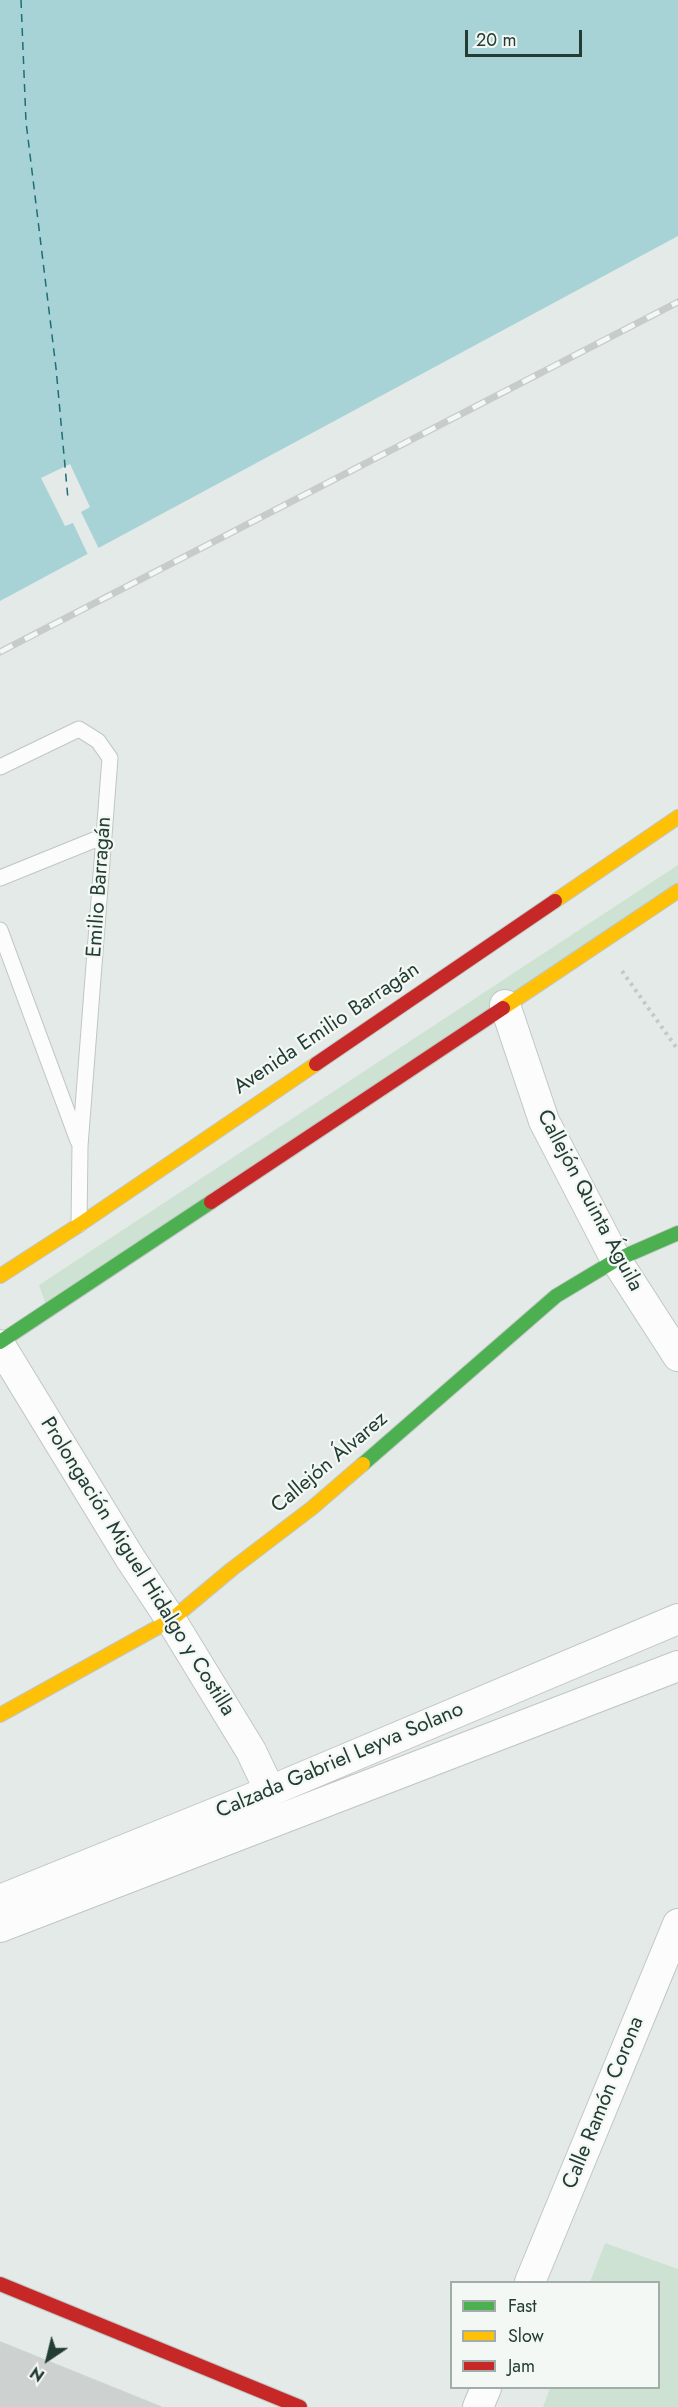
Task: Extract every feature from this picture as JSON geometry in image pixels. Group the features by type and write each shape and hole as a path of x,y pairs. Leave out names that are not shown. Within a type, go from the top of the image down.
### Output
{"main road":[{"name":"Avenida Emilio Barragán","path":"0,1276 79,1225 678,817"},
{"path":"0,1343 678,891"},
{"name":"Callejón Álvarez","path":"0,1715 171,1620 232,1569 312,1508 556,1296 616,1260 678,1233"},
{"path":"0,2284 300,2407"}],"street":[{"name":"Callejón Quinta Águila","path":"505,1005 544,1121 616,1260 678,1356"},
{"name":"Prolongación Miguel Hidalgo y Costilla","path":"0,1343 130,1558 171,1620 251,1751 270,1791"},
{"name":"Calzada Gabriel Leyva Solano","path":"0,1900 270,1791 678,1619"},
{"name":"Calzada Gabriel Leyva Solano","path":"0,1928 678,1666"},
{"name":"Calle Ramón Corona","path":"531,2281 678,1924"},
{"path":"478,2407 486,2389"}],"lane":[{"name":"Emilio Barragán","path":"0,767 79,729 98,741 110,759 80,1146 79,1225"},
{"path":"0,878 104,836"},
{"name":"Emilio Barragán","path":"0,930 80,1146"}],"path":[{"path":"601,941 678,1050"}],"green space":[{"path":"678,865 678,897 46,1305 39,1285"},
{"path":"605,2243 678,2269 678,2407 543,2407 550,2389 660,2389 660,2281 590,2281"}],"water":[{"path":"0,0 678,0 678,236 0,601"}],"pier":[{"path":"70,464 90,507 81,512 100,551 89,557 73,523 65,526 41,478"}],"building":[{"path":"0,2342 161,2407 0,2407"}],"ferry route":[{"path":"21,0 26,122 56,368 68,499"}],"railway":[{"path":"0,652 678,302"}],"traffic: fast":[{"path":"0,1342 211,1202"},
{"path":"363,1464 556,1296 616,1260 678,1233"}],"traffic: slow":[{"path":"555,901 678,817"},
{"path":"503,1008 678,891"},
{"path":"0,1276 316,1064"},
{"path":"0,1715 171,1620 232,1569 312,1508 363,1464"}],"traffic: jam":[{"path":"316,1064 555,901"},
{"path":"211,1202 503,1008"},
{"path":"0,2284 300,2407"}]}
